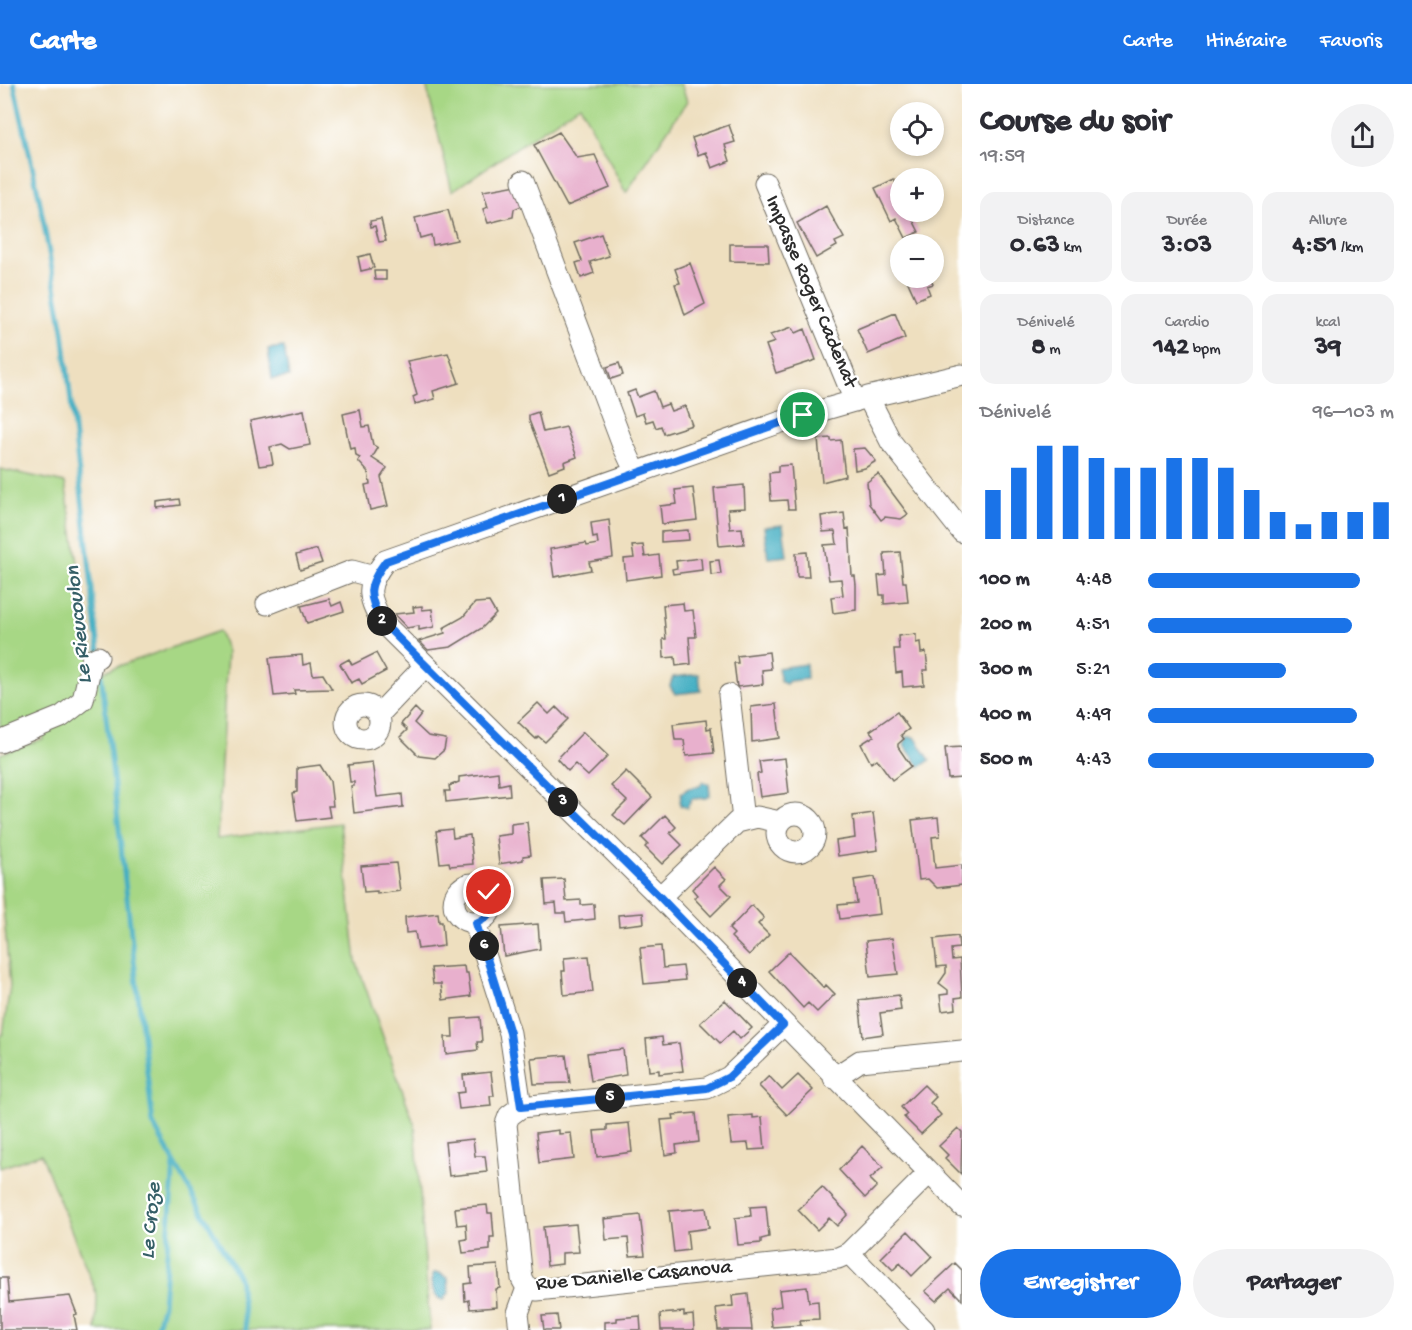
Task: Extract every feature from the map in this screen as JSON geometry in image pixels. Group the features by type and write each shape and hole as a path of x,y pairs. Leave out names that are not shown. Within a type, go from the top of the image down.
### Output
{"street":[{"path":"523,181 636,473"},
{"name":"Impasse Roger Cadenat","path":"765,183 862,399 891,441 962,532"},
{"path":"962,375 862,399 781,422 386,561 374,577 371,602 382,622 425,666 660,897 834,1078 962,1206"},
{"path":"267,604 352,571 374,577"},
{"path":"0,742 62,717 83,700 95,659"},
{"path":"377,712 383,710 425,666"},
{"path":"729,694 743,820"},
{"path":"660,897 737,822 757,817 780,822"},
{"path":"476,923 510,1033 521,1107 707,1088 729,1077 783,1025"},
{"path":"834,1078 860,1061 962,1051"},
{"name":"Rue Danielle Casanova","path":"521,1107 509,1116 506,1124 522,1279 527,1288 537,1290 838,1258 849,1253"},
{"path":"924,1330 849,1253 929,1173"},
{"path":"520,1330 518,1313 527,1288"}],"green space":[{"path":"426,84 681,84 687,101 626,193 580,105 452,191"},
{"path":"0,469 65,483 96,674 219,631 227,652 217,839 340,823 356,961 415,1126 430,1330 96,1330 97,1295 41,1154 0,1168 0,1037 3,1034 10,986 0,869 0,754 43,739 43,733 71,708 0,733"}],"water":[{"path":"284,347 289,377 272,379 268,349"},
{"path":"783,525 787,556 768,558 764,527"},
{"path":"806,664 807,679 789,681 786,684 781,682 778,668"},
{"path":"699,674 701,691 675,694 670,686 673,677"},
{"path":"907,737 915,737 930,760 920,767 904,745"},
{"path":"702,782 709,784 710,795 706,798 692,799 687,808 680,805 681,793 689,788 700,786"},
{"path":"433,1273 439,1273 448,1278 449,1293 443,1300 434,1293"}],"building":[{"path":"729,125 735,142 725,145 730,161 712,168 706,152 698,155 692,138"},
{"path":"559,132 577,158 595,155 610,188 567,206 534,145"},
{"path":"890,181 890,219 875,188"},
{"path":"517,185 524,205 514,209 513,217 488,223 483,209 488,207 483,191"},
{"path":"826,206 844,238 835,242 837,246 816,258 797,223"},
{"path":"448,210 457,240 433,245 431,235 420,238 415,218"},
{"path":"381,219 386,241 379,242 375,226 371,227 370,221"},
{"path":"898,222 914,222 919,232 904,234"},
{"path":"601,234 609,256 590,262 594,273 581,278 576,263 582,261 575,243"},
{"path":"730,244 768,244 769,262 730,261"},
{"path":"370,254 374,268 361,271 358,257"},
{"path":"690,263 705,304 685,315 675,284 680,283 675,269"},
{"path":"374,271 386,271 386,280 375,280"},
{"path":"911,288 928,288 930,294 916,300"},
{"path":"895,313 905,338 868,354 857,329"},
{"path":"792,327 796,333 805,329 816,360 776,373 766,345 775,342 770,335"},
{"path":"448,353 459,383 433,391 435,399 415,404 413,397 417,395 407,361"},
{"path":"619,363 623,375 611,379 607,367"},
{"path":"635,390 638,397 654,391 660,407 668,404 671,411 685,406 692,425 664,434 661,426 656,428 653,420 646,422 643,413 635,416 627,393"},
{"path":"304,410 310,445 290,449 282,444 270,447 273,464 259,466 250,421"},
{"path":"360,410 363,427 369,426 373,445 378,448 372,458 387,468 381,477 388,506 370,510 365,485 370,484 368,472 358,461 360,458 356,456 355,448 350,449 343,414"},
{"path":"538,412 543,432 566,427 577,457 564,462 565,466 549,472 529,420 529,415"},
{"path":"831,438 831,441 841,440 845,476 822,482 818,439"},
{"path":"865,448 876,461 865,468 855,470 853,449"},
{"path":"791,465 795,509 788,509 787,500 771,501 769,473 778,472 778,466"},
{"path":"878,474 908,514 901,519 885,517 881,520 869,504 867,482"},
{"path":"744,485 745,508 728,509 730,529 742,528 744,544 719,546 714,488"},
{"path":"693,488 697,520 662,524 660,506 677,504 675,490"},
{"path":"179,499 180,505 157,508 157,502"},
{"path":"844,513 846,529 849,528 852,576 855,576 856,610 833,613 831,597 843,595 841,579 829,580 824,545 837,544 835,531 823,532 821,516"},
{"path":"609,520 613,558 589,562 591,570 554,577 550,549 586,543 587,546 598,544 597,537 593,538 591,523"},
{"path":"688,530 689,540 661,542 661,532"},
{"path":"643,545 645,557 659,555 661,575 626,580 624,559 634,558 632,546"},
{"path":"317,549 322,563 300,570 296,555"},
{"path":"807,552 809,577 797,577 796,553"},
{"path":"900,552 908,602 884,604 884,595 880,595 878,576 886,575 884,553"},
{"path":"701,558 702,570 673,574 672,569 677,568 676,561"},
{"path":"719,560 721,574 711,575 710,561"},
{"path":"329,599 332,606 341,602 344,611 307,623 301,606"},
{"path":"489,602 496,614 482,628 451,647 428,650 419,641 445,633 443,628 463,617 475,603"},
{"path":"683,603 684,611 693,610 696,637 689,637 691,664 676,666 675,657 664,658 663,639 666,639 663,605"},
{"path":"422,606 422,610 432,609 434,627 419,630 419,626 407,628 394,614 414,612 413,607"},
{"path":"916,634 916,643 920,642 921,653 926,652 928,670 923,670 924,685 903,687 902,672 896,673 894,649 899,649 898,636"},
{"path":"769,652 771,669 762,670 763,684 737,687 734,663 738,663 737,656"},
{"path":"376,653 386,671 362,684 359,679 351,683 340,664 349,659 352,665"},
{"path":"302,655 303,665 311,663 313,675 323,674 332,689 294,690 295,694 274,696 269,658"},
{"path":"538,703 549,714 556,707 568,719 545,742 538,736 536,739 518,722"},
{"path":"776,704 780,738 752,742 751,707"},
{"path":"415,708 421,714 414,723 428,736 446,739 444,750 435,758 419,756 400,737 407,730 401,724"},
{"path":"897,712 909,729 901,735 904,739 898,747 911,766 892,780 877,759 871,763 861,744 874,736 870,731"},
{"path":"706,720 707,729 711,728 714,753 686,756 684,740 675,740 673,724"},
{"path":"583,732 608,756 588,776 575,764 568,771 557,759"},
{"path":"962,747 962,778 948,779 945,748"},
{"path":"785,758 789,793 760,797 757,774 761,773 759,761"},
{"path":"372,762 377,797 402,794 403,807 354,813 351,786 354,786 354,782 350,782 348,765"},
{"path":"320,765 330,781 333,806 328,806 330,817 297,821 293,793 297,792 297,768"},
{"path":"626,771 652,797 625,825 613,815 627,801 611,786"},
{"path":"498,772 499,785 509,783 510,795 446,802 445,791 450,791 449,786 459,782 459,777"},
{"path":"873,813 878,850 838,856 836,841 855,838 853,816"},
{"path":"665,815 676,827 670,833 682,845 662,864 645,847 648,844 642,838"},
{"path":"938,817 940,836 932,837 935,868 962,865 962,885 937,888 928,879 919,880 912,820"},
{"path":"527,822 531,855 523,856 523,860 499,864 496,836 511,834 511,824"},
{"path":"452,829 453,838 470,835 473,864 450,866 449,862 440,863 436,831"},
{"path":"396,863 400,891 377,894 377,891 364,892 361,866"},
{"path":"714,867 726,879 720,885 731,896 711,916 694,898 697,895 692,889"},
{"path":"875,877 880,914 840,919 838,905 857,903 854,880"},
{"path":"564,879 566,901 581,900 581,905 594,904 595,919 566,922 565,913 557,913 556,903 546,904 544,880"},
{"path":"752,905 764,918 758,924 769,935 749,955 731,937 734,934 729,929"},
{"path":"438,913 439,922 442,922 444,946 418,949 415,932 406,933 405,917"},
{"path":"643,913 644,923 619,926 618,915"},
{"path":"538,924 540,949 504,956 501,927"},
{"path":"958,936 959,948 951,949 952,960 960,959 962,997 955,998 956,1009 942,1011 940,995 948,994 948,990 939,983 946,973 946,966 937,967 934,939"},
{"path":"892,938 898,974 870,977 866,941"},
{"path":"661,946 663,968 683,966 685,980 644,984 640,948"},
{"path":"789,952 824,988 826,985 835,994 817,1012 808,1003 803,1008 769,971"},
{"path":"589,956 593,992 564,995 562,971 565,971 564,958"},
{"path":"464,966 465,973 468,973 471,996 443,1000 441,984 433,984 431,968"},
{"path":"899,995 901,1010 880,1013 883,1034 863,1037 859,1000"},
{"path":"725,1000 752,1028 740,1039 733,1031 720,1043 700,1023"},
{"path":"480,1017 482,1042 477,1042 478,1050 446,1054 445,1037 453,1037 452,1019"},
{"path":"662,1037 663,1045 679,1043 683,1071 659,1074 659,1070 649,1071 646,1039"},
{"path":"623,1049 626,1075 591,1081 587,1053"},
{"path":"566,1055 570,1083 534,1084 531,1058"},
{"path":"491,1072 494,1096 490,1096 491,1106 459,1109 457,1093 465,1092 463,1075"},
{"path":"798,1075 813,1090 787,1115 759,1086 769,1076 782,1090"},
{"path":"924,1085 936,1097 930,1103 941,1115 921,1134 904,1117 907,1114 901,1107"},
{"path":"696,1113 699,1142 676,1145 677,1153 665,1155 661,1120 674,1119 673,1115"},
{"path":"753,1115 753,1118 762,1117 765,1149 749,1150 748,1143 731,1144 728,1117"},
{"path":"629,1123 632,1152 597,1157 594,1131 607,1130 607,1125"},
{"path":"958,1128 962,1132 961,1174 945,1158 948,1155 939,1146"},
{"path":"559,1130 559,1134 571,1133 574,1159 539,1163 536,1133"},
{"path":"473,1139 475,1156 485,1156 487,1172 449,1176 445,1142"},
{"path":"862,1146 883,1167 870,1179 877,1186 865,1198 839,1170"},
{"path":"822,1187 848,1214 837,1226 829,1218 817,1230 798,1210"},
{"path":"487,1205 488,1213 492,1213 494,1237 490,1237 490,1250 463,1253 461,1240 467,1239 466,1224 457,1225 455,1208"},
{"path":"766,1206 769,1237 761,1239 761,1243 738,1245 735,1218 751,1216 750,1207"},
{"path":"706,1208 709,1228 687,1231 689,1250 674,1252 669,1211"},
{"path":"640,1215 645,1255 630,1256 628,1238 606,1240 604,1219"},
{"path":"576,1224 579,1252 562,1253 562,1264 547,1266 543,1227"},
{"path":"908,1231 932,1256 912,1276 900,1263 893,1270 881,1258"},
{"path":"955,1263 962,1270 962,1300 950,1288 936,1301 925,1291"},
{"path":"498,1265 500,1288 496,1289 497,1307 470,1309 469,1300 465,1301 464,1284 471,1283 470,1267"},
{"path":"0,1278 7,1278 9,1302 70,1296 77,1314 74,1315 77,1330 0,1330"},
{"path":"807,1287 809,1302 818,1301 819,1319 800,1320 801,1325 772,1327 770,1308 781,1306 779,1290"},
{"path":"748,1294 752,1330 718,1330 716,1308 733,1306 732,1296"},
{"path":"684,1312 684,1316 693,1315 694,1330 661,1330 660,1314"},
{"path":"557,1315 559,1330 544,1330 542,1316"},
{"path":"640,1316 641,1330 605,1330 605,1322 617,1321 617,1318"}],"waterway":[{"name":"Le Rieucoulon","path":"14,84 39,197 63,331 99,651"},
{"name":"Le Rieucoulon","path":"100,664 153,1124 239,1278 246,1330"},
{"name":"Le Croze","path":"156,1330 163,1304 174,1163"}],"route":[{"path":"489,892 493,904 491,911 482,921 476,923 510,1033 521,1107 707,1088 720,1084 783,1025 660,897 382,622 371,602 370,591 374,577 386,561 803,415"}]}
